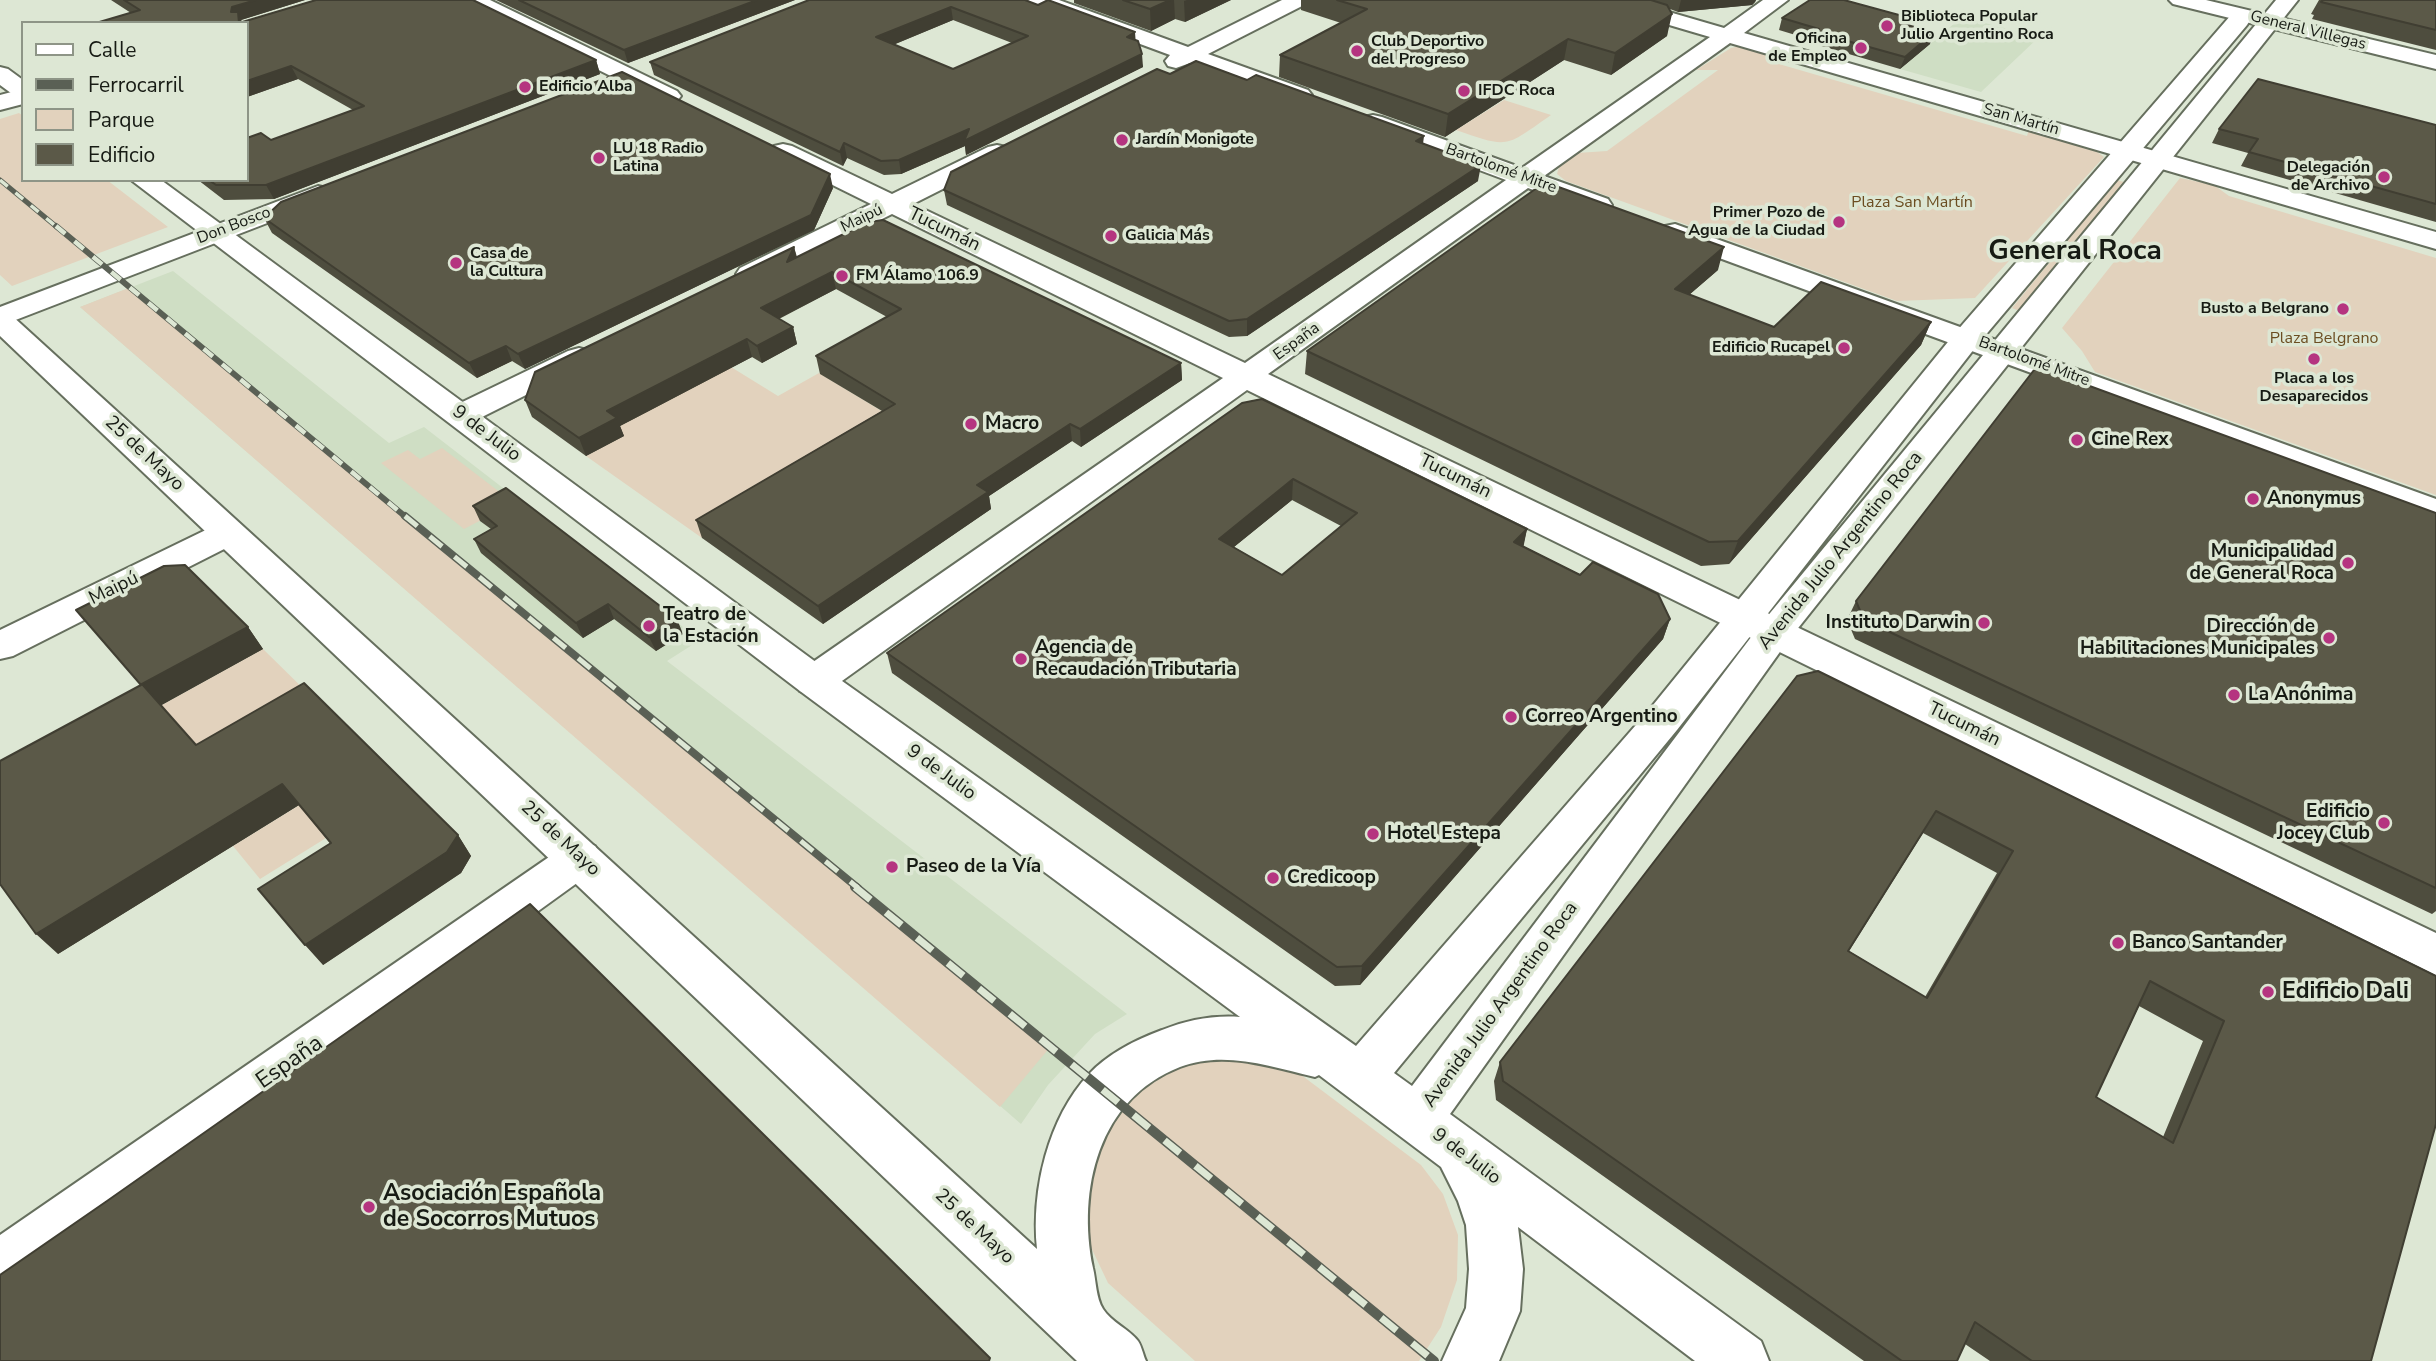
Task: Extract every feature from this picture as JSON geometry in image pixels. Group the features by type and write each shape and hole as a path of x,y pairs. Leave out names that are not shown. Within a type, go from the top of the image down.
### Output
{"street":[{"path":"473,0 700,111"},
{"name":"Bartolomé Mitre","path":"1039,0 1629,215"},
{"path":"1152,73 1299,0"},
{"name":"San Martín","path":"1605,0 2436,241"},
{"name":"España","path":"814,681 1248,377 1524,177 1777,0"},
{"name":"General Villegas","path":"2180,0 2264,9 2436,62"},
{"name":"Avenida Julio Argentino Roca","path":"1417,1119 1774,633 2002,351 2143,155 2264,9"},
{"path":"0,74 21,91"},
{"path":"0,103 21,94"},
{"name":"Tucumán","path":"760,140 2436,955"},
{"name":"Maipú","path":"732,283 1016,142"},
{"name":"Avenida Julio Argentino Roca","path":"1347,1068 1662,720 1967,338 2143,155"},
{"name":"9 de Julio","path":"147,182 814,681 1417,1119 1741,1361"},
{"name":"Don Bosco","path":"0,318 344,184"},
{"name":"Bartolomé Mitre","path":"1655,225 2436,511"},
{"name":"25 de Mayo","path":"0,318 1118,1361"},
{"path":"460,415 596,349"},
{"name":"Maipú","path":"0,646 228,533"},
{"name":"España","path":"0,1268 580,858"},
{"path":"1078,1324 1061,1224 1064,1182 1079,1137 1106,1090 1133,1069 1166,1050 1201,1039 1264,1041 1347,1068"},
{"path":"1457,1150 1481,1191 1492,1225 1496,1269 1493,1311 1470,1361"}],"shaded area":[{"path":"1962,17 2039,37 1981,92 1900,69"},
{"path":"173,271 389,443 424,427 700,640 667,661 1127,1014 1095,1034 1048,1085 1021,1124 80,307"}],"green space":[{"name":"Plaza San Martín","path":"1740,46 1763,52 1772,62 2027,136 2029,129 2092,148 2104,157 1975,298 1897,301 1566,181 1557,174 1559,167 1577,153 1607,151 1718,70 1696,70 1731,48"},
{"path":"1504,100 1551,115 1524,134 1506,142 1487,140 1456,130"},
{"path":"21,114 21,182 110,182 168,227 12,286 0,275 0,119"},
{"name":"Plaza Belgrano","path":"2180,178 2214,185 2229,196 2436,258 2436,495 2095,372 2082,351 2062,328"},
{"path":"2117,180 2127,183 2022,312 2012,308"},
{"path":"131,287 1051,1046 1000,1107 80,307"},
{"path":"731,367 778,396 819,373 898,421 702,538 586,456 623,436 614,429"},
{"path":"442,448 514,503 464,529 381,463 408,450 420,459"},
{"path":"263,649 319,704 214,766 160,706"},
{"path":"374,759 405,789 260,879 233,846"},
{"path":"1214,1052 1288,1065 1421,1165 1443,1194 1458,1235 1457,1280 1441,1327 1419,1361 1195,1361 1108,1283 1088,1241 1084,1192 1111,1118 1144,1086 1180,1062"}],"building":[{"path":"124,0 256,0 232,7 231,12 238,12 239,21 103,21 140,10"},
{"path":"316,0 473,0 596,60 266,185 216,185 212,182 248,182 248,138 261,133 271,140 364,106 291,66 248,81 248,21 246,21"},
{"path":"519,0 757,0 624,50"},
{"path":"809,0 1025,0 1038,5 1048,0 1135,32 1127,37 1138,41 1142,54 964,141 969,129 899,160 881,161 844,143 840,152 650,62","holes":["951,7 1028,36 953,69 876,37"]},
{"path":"1123,0 1170,0 1150,9"},
{"name":"Club Deportivo del Progreso","path":"1337,0 1651,0 1667,5 1672,14 1615,53 1568,39 1448,114 1280,55 1367,9"},
{"path":"1810,0 1844,0 1910,18 1903,24 1934,32 1905,57 1815,32 1819,29 1782,18"},
{"path":"2436,0 2436,30 2321,2"},
{"path":"1196,61 1247,80 1256,75 1424,136 1416,141 1481,165 1247,319 1229,321 944,190 951,172 1157,69 1170,74"},
{"path":"622,72 830,174 811,215 518,354 506,346 469,363 264,218 281,202"},
{"path":"2258,79 2436,125 2436,204 2249,152 2258,139 2219,129"},
{"path":"1541,185 1549,188 1553,185 1724,247 1675,289 1774,327 1821,282 1931,322 1738,541 1709,542 1307,351"},
{"path":"883,220 1181,363 1080,429 1070,424 977,485 988,492 818,606 696,520 895,404 816,356 901,309 832,272 761,308 793,327 757,346 747,339 607,411 617,418 579,438 525,400 535,372 794,247 787,262 868,222"},
{"path":"2034,370 2046,370 2436,513 2436,888 1864,620 1856,601"},
{"path":"1262,399 1527,529 1514,542 1580,575 1593,562 1658,594 1670,619 1362,966 1337,967 887,653 1242,403","holes":["1293,479 1357,513 1282,575 1219,539"]},
{"path":"506,488 677,619 649,637 608,604 576,623 474,539 497,526 473,506"},
{"path":"185,565 248,627 142,684 196,745 304,683 458,835 447,852 305,945 258,889 331,843 282,784 36,934 0,884 0,761 141,685 76,610 164,566"},
{"path":"1818,671 2436,976 2436,1124 2371,1361 2032,1361 1975,1322 1957,1361 1902,1361 1503,1081 1500,1062 1797,676","holes":["1936,811 2013,851 1927,998 1848,951","2150,981 2224,1021 2173,1143 2096,1097"]},
{"path":"530,904 990,1358 989,1361 0,1361 0,1275"}],"railway":[{"path":"0,180 58,228"},
{"path":"56,226 407,518"},
{"path":"405,516 858,888"},
{"path":"855,887 1434,1361"}],"place":[{"name":"Biblioteca Popular Julio Argentino Roca","path":"1887,26"},
{"name":"Oficina de Empleo","path":"1861,48"},
{"name":"Club Deportivo del Progreso","path":"1357,51"},
{"name":"Edificio Alba","path":"525,87"},
{"name":"IFDC Roca","path":"1464,91"},
{"name":"Jardín Monigote","path":"1122,140"},
{"name":"LU 18 Radio Latina","path":"599,158"},
{"name":"Delegación de Archivo","path":"2384,177"},
{"name":"Primer Pozo de Agua de la Ciudad","path":"1839,222"},
{"name":"Galicia Más","path":"1111,236"},
{"name":"Casa de la Cultura","path":"456,263"},
{"name":"FM Álamo 106.9","path":"842,276"},
{"name":"Busto a Belgrano","path":"2343,309"},
{"name":"Edificio Rucapel","path":"1844,348"},
{"name":"Placa a los Desaparecidos","path":"2314,359"},
{"name":"Macro","path":"971,424"},
{"name":"Cine Rex","path":"2077,440"},
{"name":"Anonymus","path":"2253,499"},
{"name":"Municipalidad de General Roca","path":"2348,563"},
{"name":"Instituto Darwin","path":"1984,623"},
{"name":"Teatro de la Estación","path":"649,626"},
{"name":"Dirección de Habilitaciones Municipales","path":"2329,638"},
{"name":"Agencia de Recaudación Tributaria","path":"1021,659"},
{"name":"La Anónima","path":"2234,695"},
{"name":"Correo Argentino","path":"1511,717"},
{"name":"Edificio Jocey Club","path":"2384,823"},
{"name":"Hotel Estepa","path":"1373,834"},
{"name":"Paseo de la Vía","path":"892,867"},
{"name":"Credicoop","path":"1273,878"},
{"name":"Banco Santander","path":"2118,943"},
{"name":"Edificio Dali","path":"2268,992"},
{"name":"Asociación Española de Socorros Mutuos","path":"369,1207"}],"district":[{"name":"General Roca","path":"2075,252"}]}
